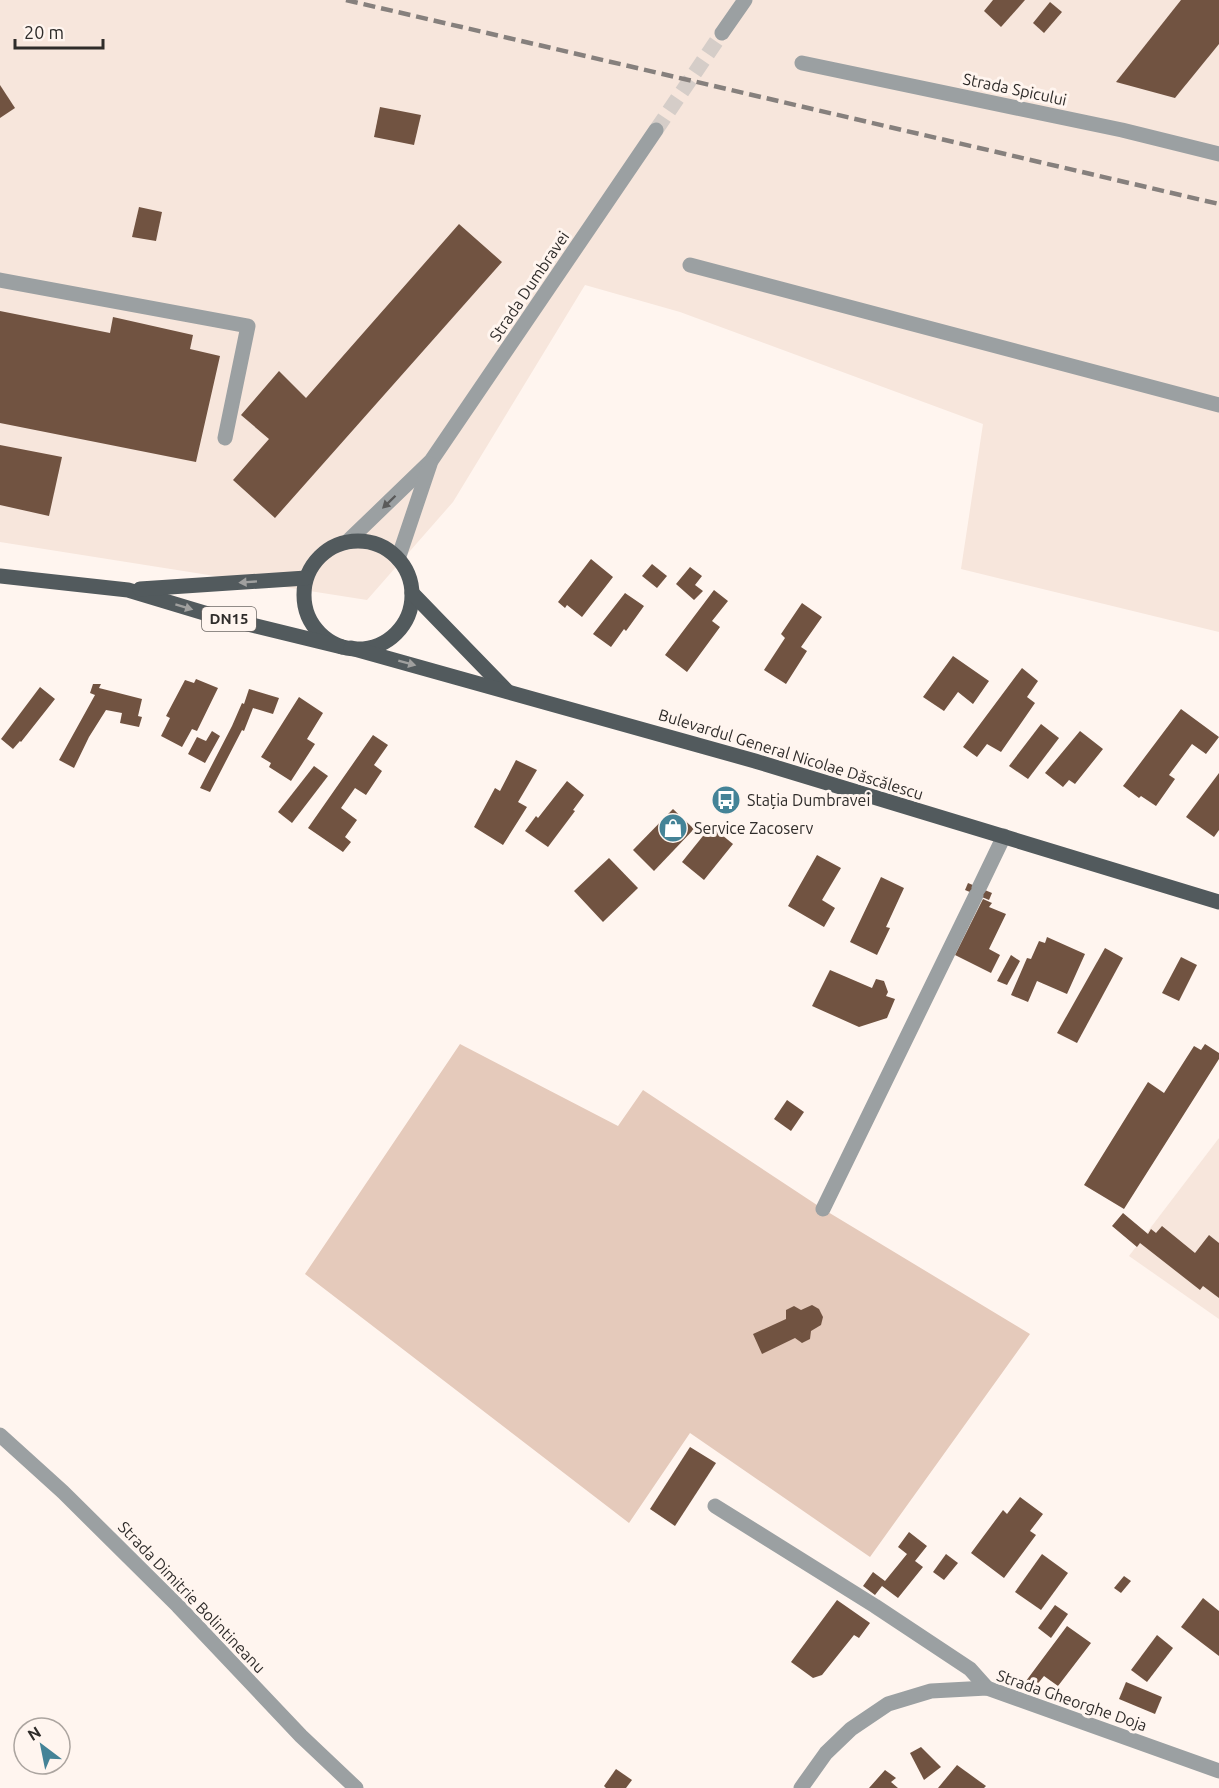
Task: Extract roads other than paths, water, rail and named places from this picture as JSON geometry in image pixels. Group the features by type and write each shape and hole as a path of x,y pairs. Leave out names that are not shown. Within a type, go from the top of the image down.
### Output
{"main road":[{"path":"347,542 365,542 383,547 398,559 408,574 412,593 410,612 394,635 387,641 370,648 346,647 317,631 307,615 304,597 306,578 315,562 329,549 347,542"},
{"name":"Bulevardul General Nicolae Dăscălescu","path":"0,576 128,590 211,615 346,647 755,761 1219,902"},
{"path":"128,590 306,578"},
{"path":"412,593 507,691"}],"street":[{"path":"722,33 745,0"},
{"name":"Strada Spicului","path":"802,63 1122,130 1219,154"},
{"name":"Strada Dumbravei","path":"431,461 656,130"},
{"path":"690,266 1219,405"},
{"path":"0,280 248,326 225,438"},
{"path":"347,542 431,461"},
{"path":"398,559 431,461"},
{"path":"823,1209 1004,836"},
{"name":"Strada Dimitrie Bolintineanu","path":"0,1435 63,1492 178,1606 301,1736 356,1788"},
{"path":"715,1506 887,1613 970,1669 987,1688"},
{"name":"Strada Gheorghe Doja","path":"801,1788 826,1753 851,1729 888,1704 931,1691 987,1688 1219,1771"}],"tunnel":[{"path":"656,130 722,33"}],"railway":[{"path":"346,0 1219,204"}],"place":[{"name":"Stația Dumbravei","path":"726,800"},
{"name":"Service Zacoserv","path":"673,828"}]}
